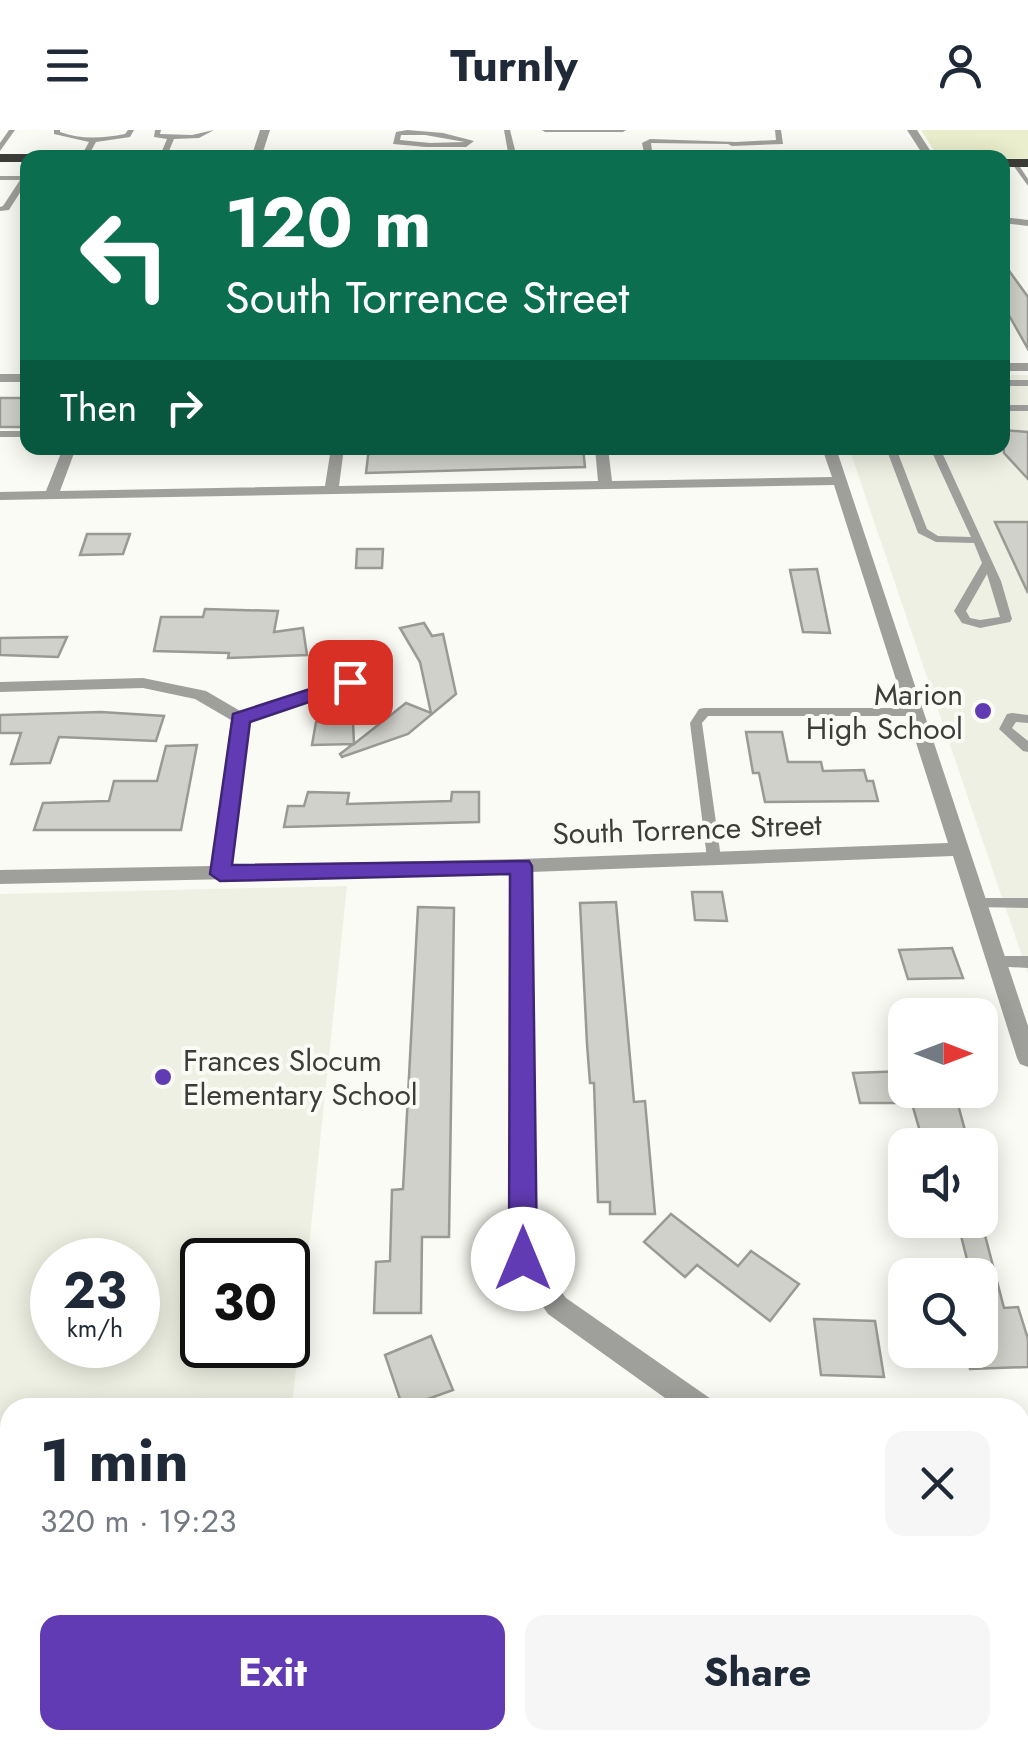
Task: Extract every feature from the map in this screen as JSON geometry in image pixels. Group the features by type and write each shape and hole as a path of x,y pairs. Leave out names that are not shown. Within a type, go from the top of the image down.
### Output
{"street":[{"path":"51,495 66,455"},
{"path":"331,490 336,455"},
{"path":"602,455 605,484"},
{"path":"832,455 1028,1058"},
{"path":"0,496 841,481"},
{"path":"0,687 143,683 200,695 240,718 350,682"},
{"path":"220,874 240,718"},
{"name":"South Torrence Street","path":"0,878 521,866 957,849"},
{"path":"521,866 523,1259 557,1306 688,1398"}],"lane":[{"path":"0,149 12,130"},
{"path":"57,130 56,133 68,138 118,138 128,136 131,130"},
{"path":"158,130 156,136 171,137 198,137 211,130"},
{"path":"545,130 624,130"},
{"path":"642,130 647,150"},
{"path":"706,130 708,141"},
{"path":"646,143 781,141 778,130"},
{"path":"400,132 428,132 470,140 466,145 426,144 396,142 400,132"},
{"path":"426,150 428,132"},
{"path":"732,150 736,132 765,141"},
{"path":"165,150 171,137"},
{"path":"87,150 94,138"},
{"path":"0,209 6,208 20,187"},
{"path":"894,455 922,531 936,539 975,540"},
{"path":"938,455 986,565 1004,608 1006,619 997,624 966,620 960,611 986,565"},
{"path":"714,858 696,723 704,712 914,712"},
{"path":"1028,719 1012,718 1004,729 1028,748"},
{"path":"976,903 1028,903"},
{"path":"996,962 1028,962"}],"shaded area":[{"name":"Marion High School","path":"1010,375 1028,375 1028,974 851,455 1010,455"},
{"name":"Frances Slocum Elementary School","path":"347,886 310,1238 180,1238 180,1368 296,1368 293,1398 0,1398 0,894"}],"green space":[{"path":"921,130 1028,130 1028,159 1010,159 1010,150 934,150"}],"building":[{"path":"1010,272 1028,297 1028,349 1010,317"},
{"path":"0,398 20,398 20,427 0,427"},
{"path":"1010,431 1028,432 1028,479 1006,455 1010,455"},
{"path":"368,455 584,455 585,467 366,473"},
{"path":"995,522 1028,522 1028,593"},
{"path":"87,534 130,534 123,554 80,555"},
{"path":"357,549 383,549 382,568 356,568"},
{"path":"817,569 830,633 803,632 790,570"},
{"path":"205,609 278,611 274,632 303,628 307,655 228,658 229,653 154,651 161,617 203,617"},
{"path":"424,623 432,636 443,634 456,694 408,734 342,757 340,754 353,744 312,745 316,722 353,721 354,744 406,703 431,713 420,662 400,628"},
{"path":"67,637 58,657 0,655 0,638"},
{"path":"101,712 164,716 156,741 59,737 50,763 11,764 21,733 0,733 0,715"},
{"path":"746,732 782,732 788,762 821,762 823,771 864,770 867,781 873,781 878,801 765,802 759,773 753,773"},
{"path":"197,745 181,830 34,830 43,803 109,801 114,781 157,781 166,746"},
{"path":"308,792 349,793 347,804 451,801 452,792 479,792 479,822 284,827 288,806 304,806"},
{"path":"692,892 722,892 727,921 695,920"},
{"path":"616,902 634,1102 645,1101 655,1214 610,1214 610,1202 598,1202 594,1083 590,1083 580,903"},
{"path":"418,907 454,908 449,1237 422,1237 421,1313 374,1313 376,1262 390,1261 392,1190 403,1189"},
{"path":"952,948 963,978 908,979 899,950"},
{"path":"888,1072 888,1103 860,1103 853,1073"},
{"path":"913,1108 959,1108 964,1128 919,1128"},
{"path":"671,1214 738,1266 751,1251 799,1284 770,1321 697,1265 685,1277 644,1242"},
{"path":"962,1238 986,1238 991,1258 967,1258"},
{"path":"998,1285 1004,1308 1018,1307 1028,1339 1028,1367 970,1369 998,1368"},
{"path":"814,1319 875,1321 884,1377 821,1375"},
{"path":"431,1336 453,1390 431,1398 400,1398 385,1355"}],"place":[{"name":"Marion High School","path":"983,711"},
{"name":"Frances Slocum Elementary School","path":"163,1077"}],"route":[{"path":"350,682 240,718 220,874 521,866 523,1259"}]}
